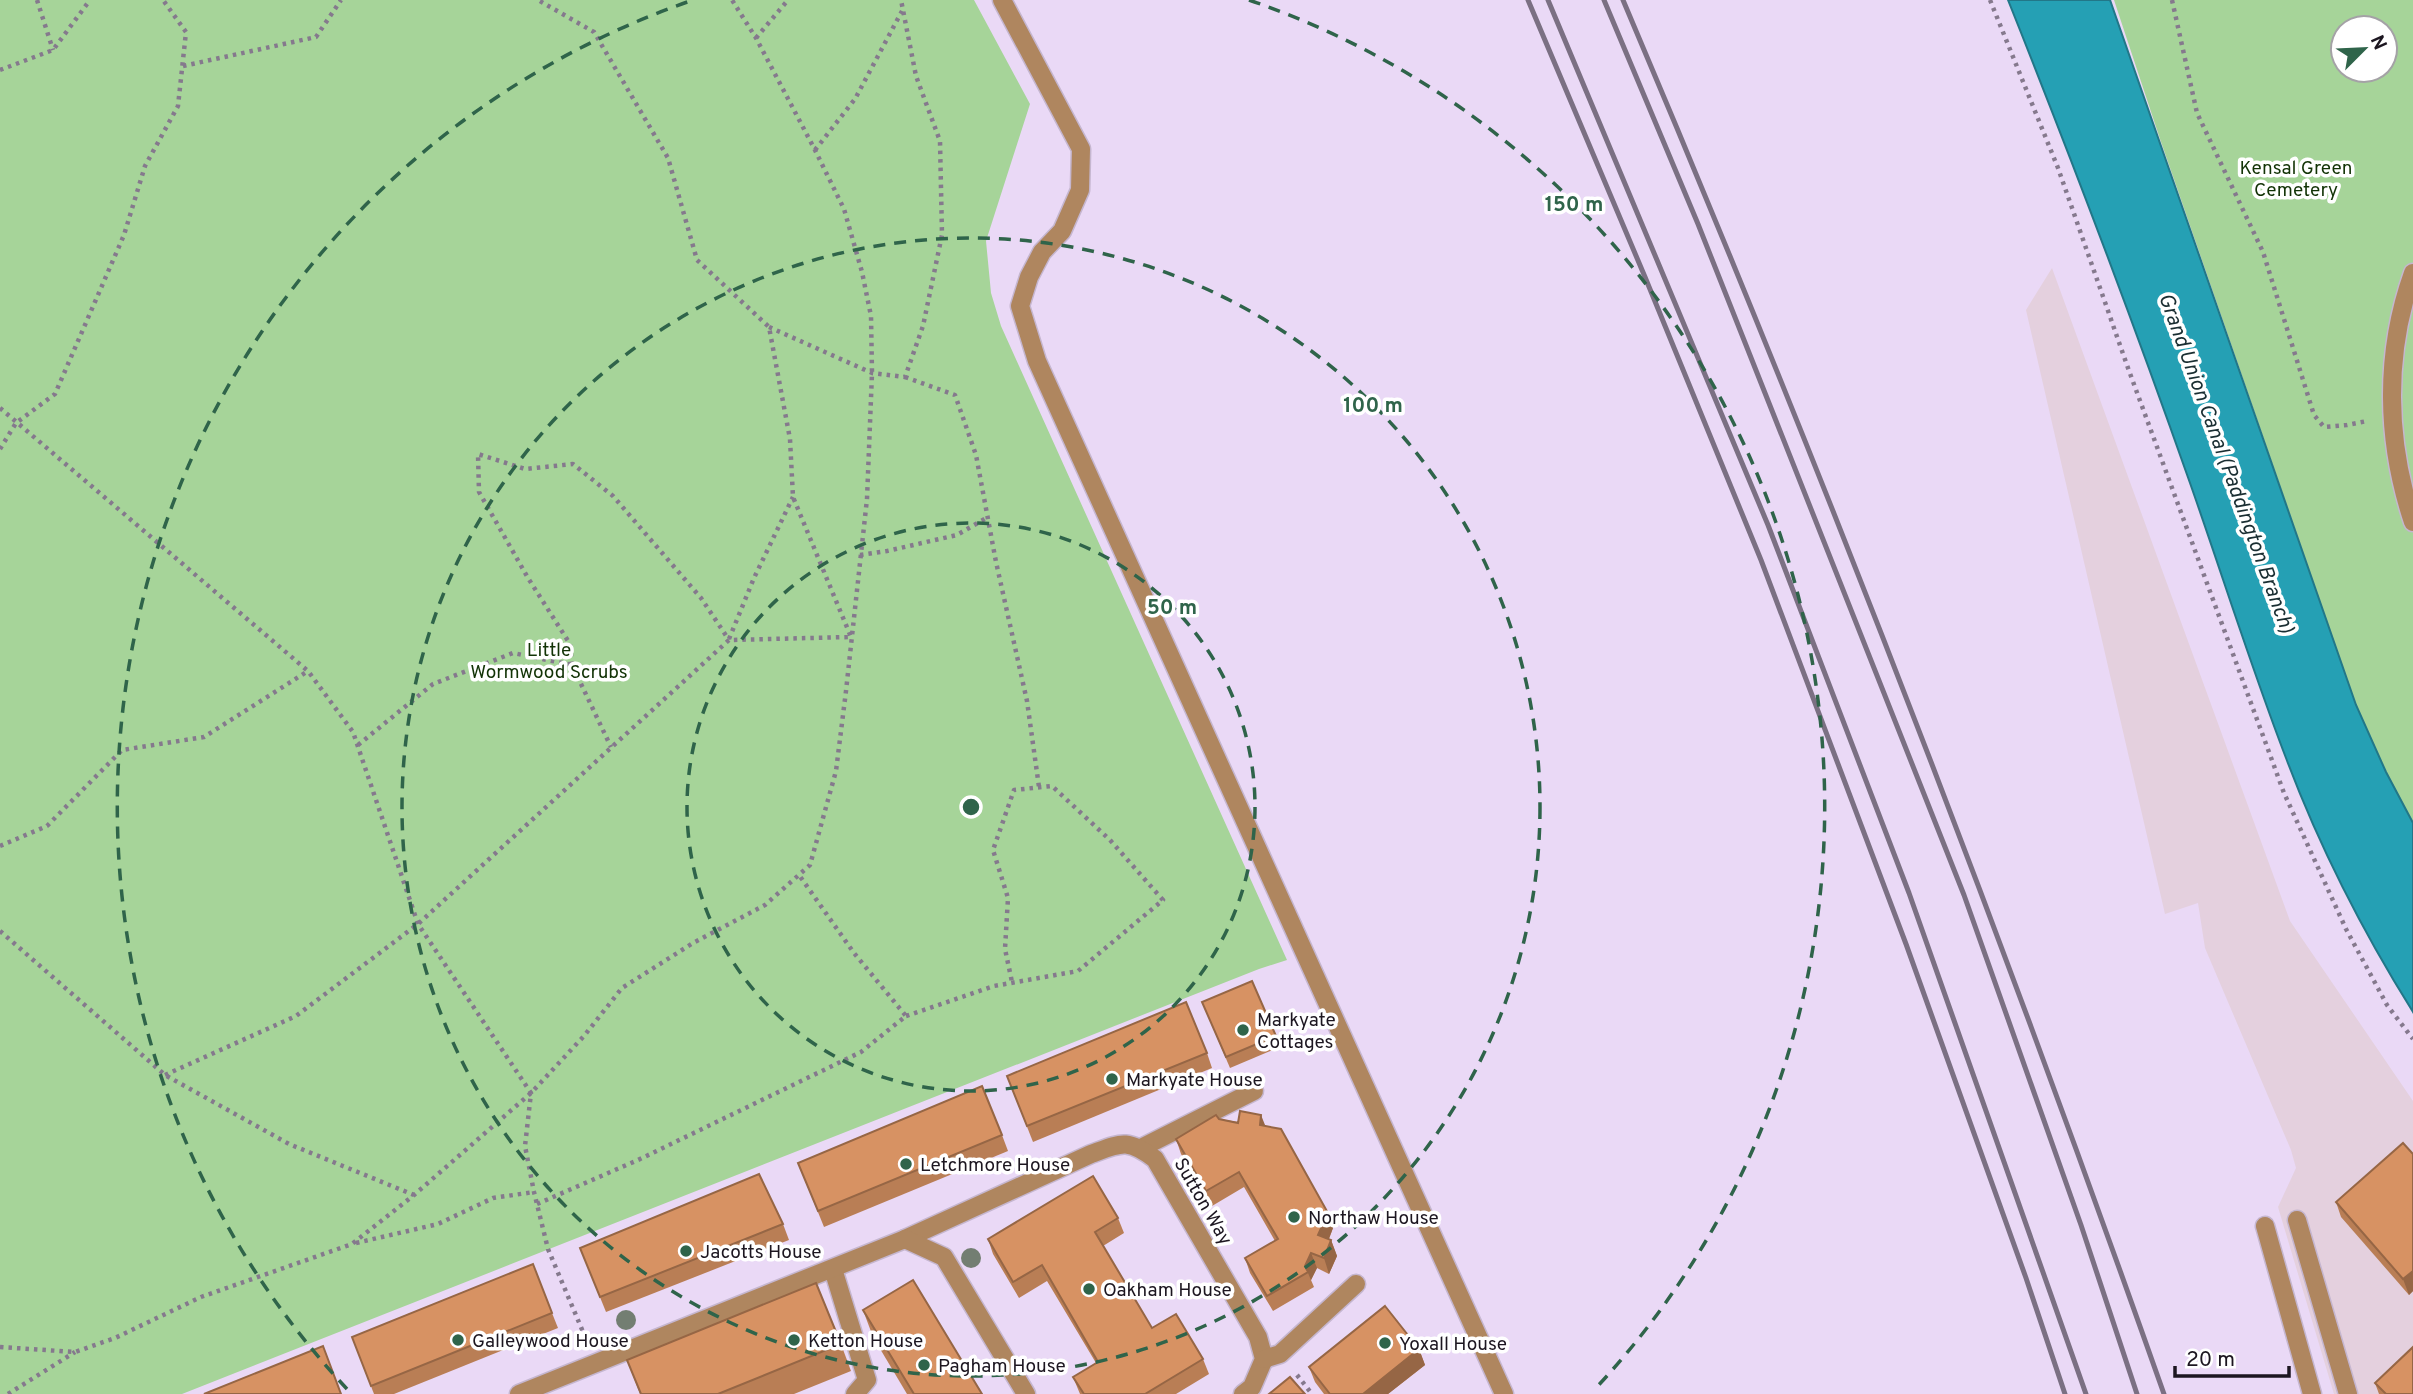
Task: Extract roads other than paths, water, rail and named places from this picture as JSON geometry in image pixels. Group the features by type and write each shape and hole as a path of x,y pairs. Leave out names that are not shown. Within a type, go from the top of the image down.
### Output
{"street":[{"path":"1002,0 1081,149 1080,190 1062,231 1042,251 1028,277 1020,306 1037,361 1504,1394"},
{"path":"2413,273 2403,302 2392,357 2391,415 2406,501 2413,522"},
{"path":"519,1394 905,1239 1091,1154 1122,1143 1141,1148 1254,1091"},
{"name":"Sutton Way","path":"1141,1148 1155,1159 1179,1199 1258,1337 1264,1360"},
{"path":"2297,1220 2348,1394"},
{"path":"2265,1226 2312,1394"},
{"path":"905,1239 944,1257 1026,1394"},
{"path":"833,1269 867,1380 855,1394"},
{"path":"1243,1394 1252,1387 1264,1360 1280,1354 1356,1284"}],"water":[{"name":"Grand Union Canal (Paddington Branch)","path":"2008,0 2110,0 2356,705 2386,772 2413,823 2413,1012 2343,888 2299,791 2147,362"}],"railway":[{"path":"1528,0 1761,560 1906,944 2065,1394"},
{"path":"1548,0 1768,525 1909,893 2086,1394"},
{"path":"1604,0 1698,224 1964,895 2081,1225 2137,1394"},
{"path":"1623,0 1766,345 1904,693 2037,1042 2164,1394"}],"place":[{"name":"Markyate Cottages","path":"1243,1030"},
{"name":"Markyate House","path":"1112,1079"},
{"name":"Letchmore House","path":"906,1164"},
{"name":"Northaw House","path":"1294,1217"},
{"name":"Jacotts House","path":"686,1251"},
{"name":"Oakham House","path":"1089,1289"},
{"name":"Galleywood House","path":"458,1340"},
{"name":"Ketton House","path":"794,1340"},
{"name":"Yoxall House","path":"1385,1343"},
{"name":"Pagham House","path":"924,1365"}],"park label":[{"name":"Kensal Green Cemetery","path":"2296,178"},
{"name":"Little Wormwood Scrubs","path":"549,660"}]}
